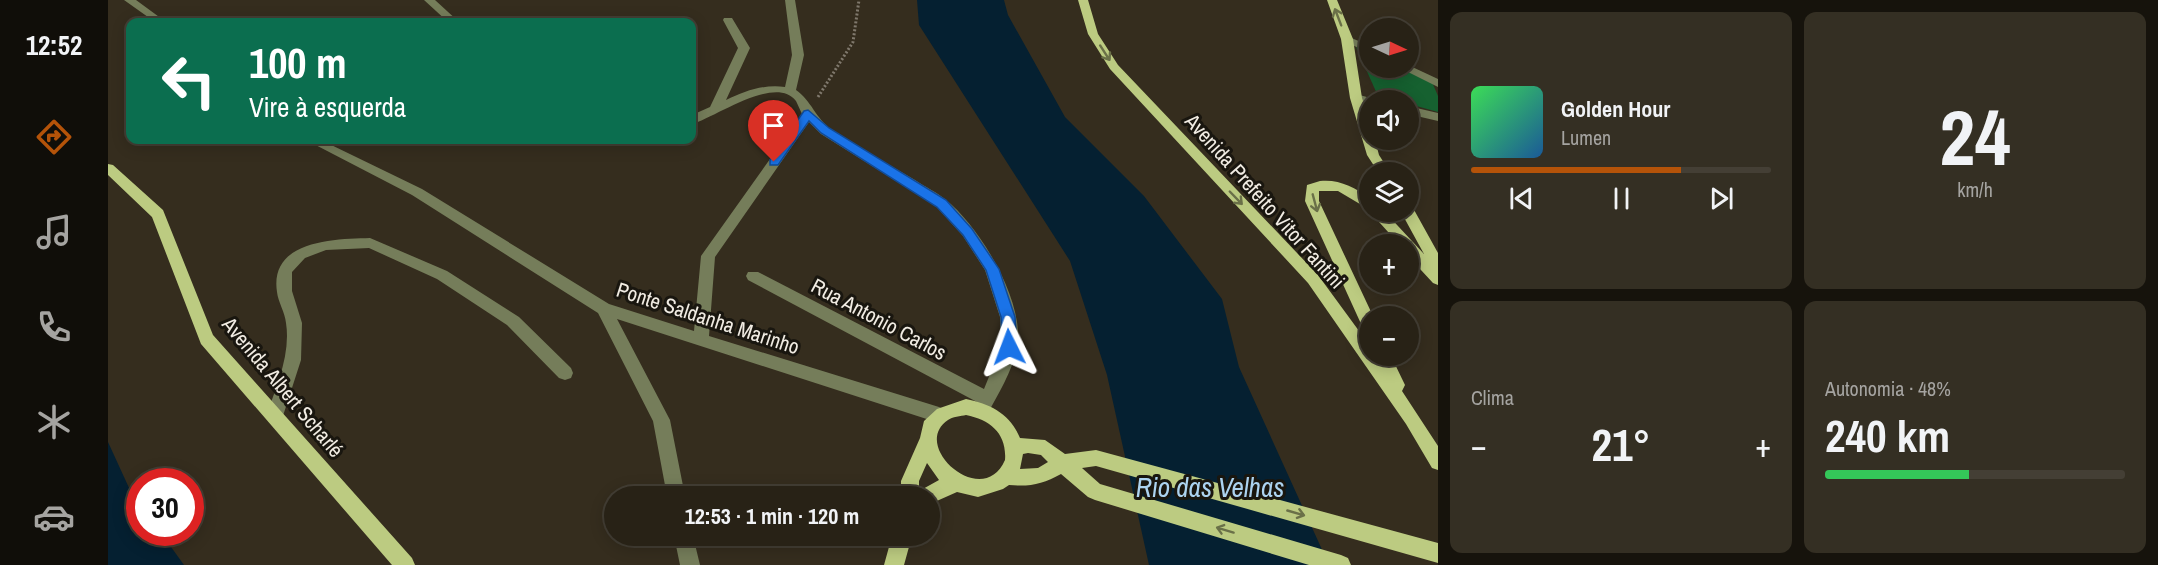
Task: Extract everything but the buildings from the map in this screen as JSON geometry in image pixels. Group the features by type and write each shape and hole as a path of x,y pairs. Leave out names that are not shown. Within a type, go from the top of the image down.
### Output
{"main road":[{"name":"Avenida Prefeito Vitor Fantini","path":"1083,0 1093,34 1114,66 1313,279 1412,418 1438,462"},
{"path":"1332,0 1347,39 1356,98 1373,155 1378,162"},
{"name":"Avenida Albert Scharlé","path":"108,168 158,214 207,339 405,565"},
{"path":"1359,196 1336,185 1323,184 1312,188 1312,201 1361,306"},
{"path":"1386,222 1398,234"},
{"path":"1414,222 1438,266"},
{"path":"1419,257 1438,279"},
{"path":"1388,366 1412,418"},
{"path":"910,486 910,481 927,442 930,427 939,415 959,408 984,404 1008,432 1015,447 1014,463 1007,476 993,485 976,488 957,483 942,472 931,458 927,442"},
{"path":"1015,447 1028,445 1045,448 1095,491 1341,565"},
{"path":"1007,476 1024,478 1041,476 1063,463 1096,458 1438,553"},
{"path":"940,489 957,483"},
{"path":"894,565 900,546"}],"street":[{"path":"129,0 155,18"},
{"path":"429,0 449,18"},
{"path":"790,0 798,55 790,92"},
{"path":"715,110 744,48 728,20"},
{"path":"1347,39 1359,45"},
{"path":"1419,74 1438,82"},
{"path":"696,118 750,93 776,89 790,92 800,98 808,114 825,130 941,203 968,232 992,269 1008,317 1009,347 996,383 984,404"},
{"path":"1419,113 1438,117"},
{"path":"701,340 708,256 808,114"},
{"name":"Ponte Saldanha Marinho","path":"320,144 417,192 604,309 939,415"},
{"path":"275,417 292,360 294,322 284,291 285,270 300,254 325,245 370,243 442,275 513,321 565,374"},
{"name":"Rua Antonio Carlos","path":"753,276 984,404"},
{"path":"604,309 661,420 674,486"},
{"path":"686,546 690,565"}],"path":[{"path":"808,114 853,42 859,0"}],"green space":[{"path":"1419,76 1432,82 1438,96 1438,112 1419,107 1419,90 1375,90 1370,78"}],"water":[{"name":"Rio das Velhas","path":"917,0 1004,0 1008,15 1065,117 1144,196 1222,299 1239,367 1329,565 1149,565 1107,375 1070,261 919,25"},
{"path":"108,442 126,481 126,546 170,546 184,565 108,565"}],"route":[{"path":"774,162 808,114 825,130 941,203 968,232 992,269 1008,317 1009,347"}]}
